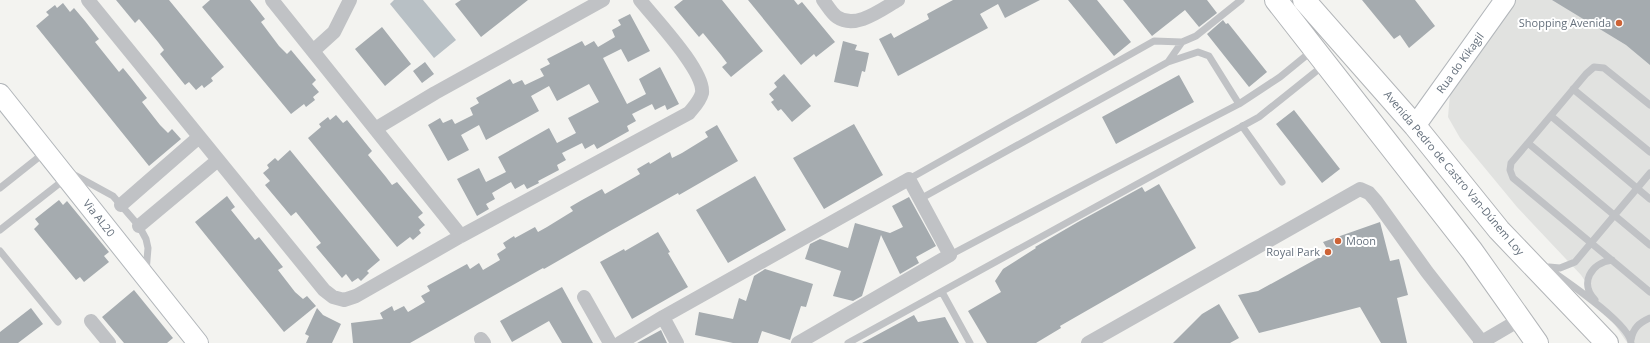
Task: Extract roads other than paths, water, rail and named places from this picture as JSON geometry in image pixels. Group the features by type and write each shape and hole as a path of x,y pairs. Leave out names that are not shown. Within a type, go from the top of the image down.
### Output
{"highway":[{"path":"1276,0 1472,251 1537,343"},
{"name":"Avenida Pedro de Castro Van-Dúnem Loy","path":"1304,0 1414,126 1499,230 1606,343"}],"street":[{"path":"88,0 324,290 333,297 344,300 356,296 461,236 688,113 697,104 702,92 701,81 694,66 640,0"},
{"path":"272,0 461,236"},
{"path":"313,51 334,32 350,0"},
{"path":"375,129 441,89 602,0"},
{"path":"823,0 837,17 849,22 864,19 898,0"},
{"name":"Rua do Kikagil","path":"1414,126 1505,0"},
{"name":"Via AL20","path":"0,94 198,343"},
{"path":"121,205 199,137"},
{"path":"139,226 218,160"},
{"path":"620,343 663,317 909,179 950,256 798,343"},
{"path":"1088,343 1360,189 1369,193 1376,201 1481,342 1521,319"},
{"path":"584,297 610,343"},
{"path":"663,317 677,343"},
{"path":"91,320 109,343"}],"lane":[{"path":"909,179 1154,42 1182,42 1204,32 1231,3 1241,0"},
{"path":"1168,62 1182,42"},
{"path":"920,199 1168,62 1198,52 1209,56 1239,104"},
{"path":"950,256 1239,104 1280,77 1320,56"},
{"path":"848,343 1259,117 1320,56"},
{"path":"1650,105 1601,66 1594,67 1550,116 1510,166 1511,174 1650,292"},
{"path":"1573,89 1650,152"},
{"path":"1550,116 1650,199"},
{"path":"1242,126 1282,182"},
{"path":"1528,143 1650,245"},
{"path":"0,230 56,165"},
{"path":"0,188 56,165 104,190 113,196 121,205 139,226 146,239 148,248 146,278"},
{"path":"1546,266 1556,268 1575,262 1650,173"},
{"path":"1499,230 1603,309"},
{"path":"0,250 58,322"},
{"path":"1612,260 1598,264 1591,271 1587,288 1591,295 1631,342"},
{"path":"942,292 970,343"},
{"path":"1631,342 1632,333 1637,326 1650,318"}],"place":[{"name":"Shopping Avenida","path":"1619,23"},
{"name":"Moon","path":"1338,241"},
{"name":"Royal Park","path":"1328,252"}]}
